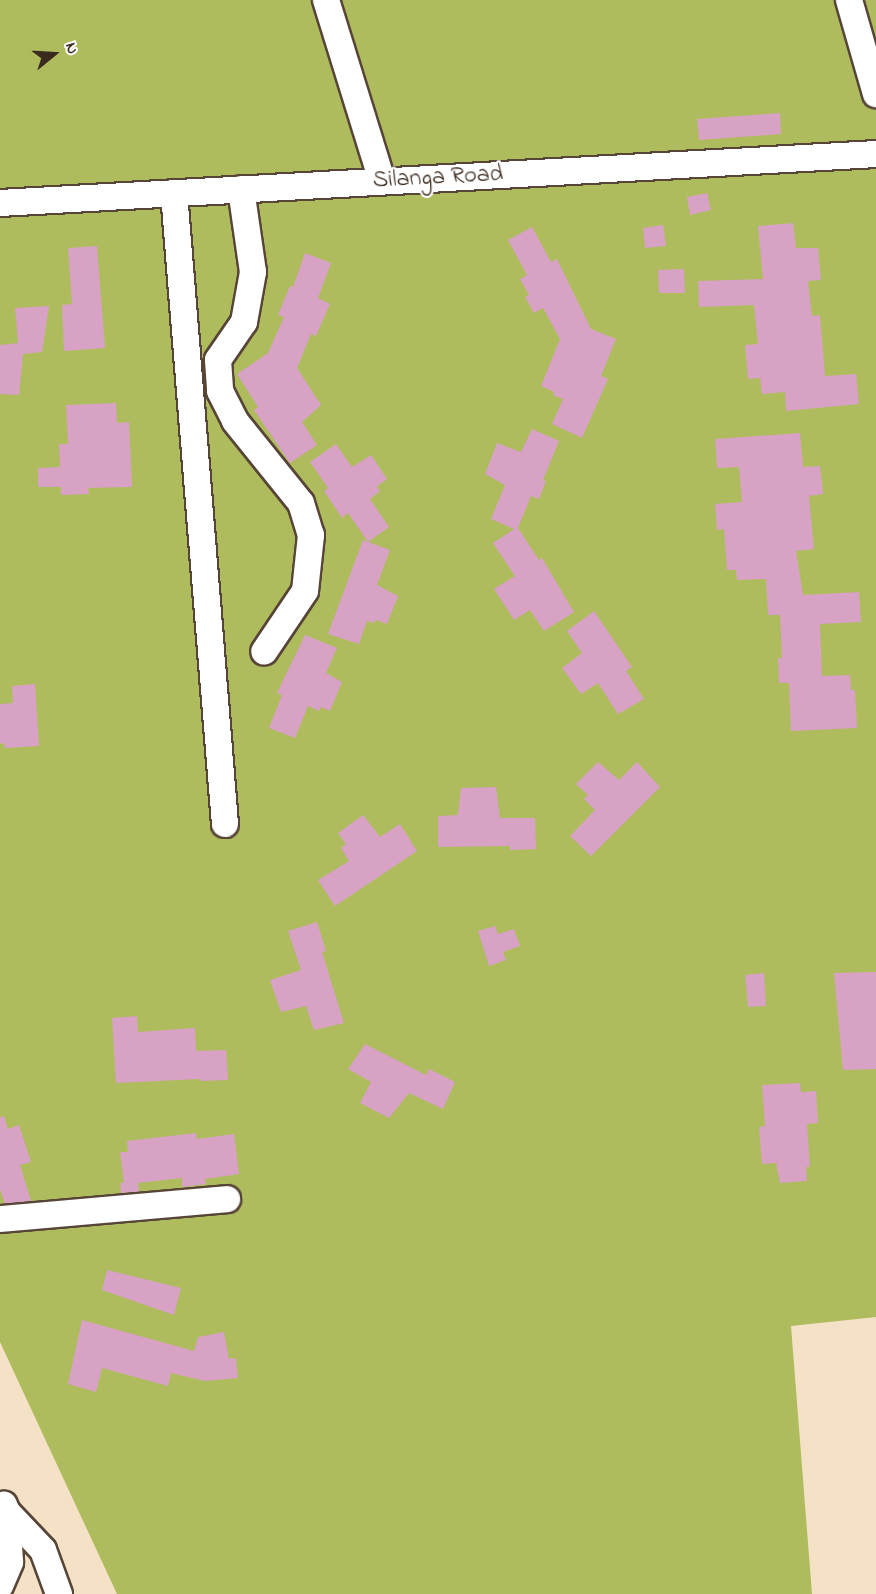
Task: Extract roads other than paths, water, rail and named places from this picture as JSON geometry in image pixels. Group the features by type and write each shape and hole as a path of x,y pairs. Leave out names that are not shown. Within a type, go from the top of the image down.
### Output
{"street":[{"path":"326,0 382,181"},
{"path":"849,0 876,94"},
{"name":"Silanga Road","path":"0,203 876,154"},
{"path":"241,189 253,272 244,322 218,360 220,392 235,421 301,503 310,535 305,591 264,652"},
{"path":"174,193 225,824"},
{"path":"0,1219 227,1199"},
{"path":"0,1586 10,1562 3,1504"},
{"path":"3,1504 43,1550 59,1594"}]}
